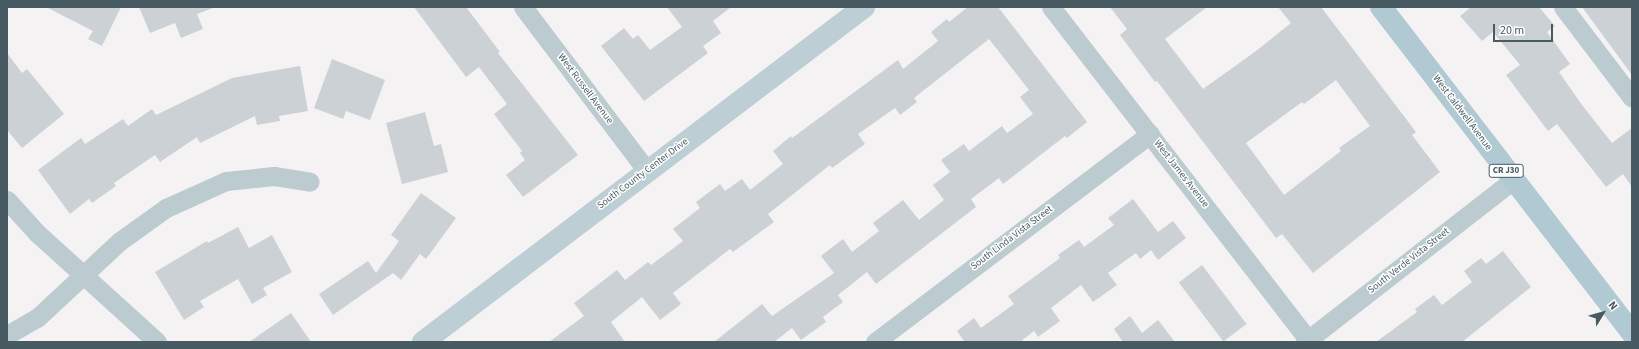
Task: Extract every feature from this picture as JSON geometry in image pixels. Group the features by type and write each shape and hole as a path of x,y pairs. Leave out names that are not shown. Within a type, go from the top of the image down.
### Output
{"main road":[{"name":"West Caldwell Avenue","path":"1381,7 1632,333"}],"street":[{"name":"West Russell Avenue","path":"523,7 647,171"},
{"name":"South County Center Drive","path":"423,342 864,7"},
{"name":"West James Avenue","path":"1051,7 1150,134 1307,341"},
{"path":"1563,7 1632,98"},
{"name":"South Linda Vista Street","path":"875,342 1150,134"},
{"path":"7,335 37,318 120,241 166,208 226,181 274,176 310,182"},
{"name":"South Verde Vista Street","path":"1307,341 1513,180"},
{"path":"7,200 37,233 157,342"}],"building":[{"path":"46,7 121,7 102,46 88,39 93,31"},
{"path":"139,7 213,8 197,14 203,29 181,38 175,23 150,33"},
{"path":"414,7 466,7 500,52 498,53 578,155 523,197 506,175 525,160 520,153 522,151 494,114 507,104 479,67 466,77"},
{"path":"667,7 731,7 713,21 721,33 703,46 708,53 644,101 601,46 624,28 633,39 638,35 650,50 682,27"},
{"path":"968,7 998,7 1087,122 1067,138 1065,136 1003,184 999,178 971,199 976,207 876,284 867,272 838,295 843,302 823,317 826,322 801,340 792,328 774,342 714,342 762,304 772,316 834,273 821,256 843,239 852,252 879,231 873,223 903,200 919,220 944,200 933,185 950,172 941,160 964,144 969,151 1002,126 1007,133 1033,114 1020,97 1029,90 989,39 914,98 917,102 900,115 895,108 858,134 865,144 832,168 830,165 768,214 774,222 733,252 730,249 673,293 681,304 660,320 642,297 611,322 625,342 549,342 584,316 574,303 617,270 625,280 648,262 651,265 683,241 673,229 700,208 696,202 720,184 725,191 742,179 750,190 783,164 773,151 791,136 792,138 898,60 903,69 938,41 931,32 947,19 949,22"},
{"path":"1110,7 1207,7 1165,39 1203,89 1256,51 1291,23 1278,7 1321,7 1416,132 1412,135 1440,172 1313,273 1282,234 1276,238 1157,81 1155,82 1120,35 1127,29","holes":["1336,80 1370,126 1339,148 1341,151 1284,195 1246,143 1302,102 1304,104"]},
{"path":"1471,7 1539,7 1555,26 1547,32 1570,64 1559,72 1582,105 1612,143 1632,128 1632,187 1623,174 1606,187 1557,124 1548,131 1506,75 1520,65 1493,32 1482,41 1460,16"},
{"path":"1582,7 1632,7 1632,75"},
{"path":"7,53 22,73 27,69 64,114 22,148 7,130"},
{"path":"332,59 385,80 370,120 346,111 343,119 314,108"},
{"path":"300,66 308,111 279,116 280,121 257,125 255,116 200,143 197,137 160,162 155,155 114,183 116,186 92,203 89,199 70,214 38,170 81,138 85,144 123,119 128,126 152,109 156,115 232,78"},
{"path":"425,112 434,146 441,144 448,172 402,184 386,123"},
{"path":"421,193 456,218 426,259 420,254 401,280 393,273 333,315 319,294 368,261 376,273 399,241 391,235"},
{"path":"1133,199 1158,232 1173,221 1186,238 1158,260 1151,250 1140,259 1136,253 1108,273 1117,285 1093,302 1081,285 1051,308 1060,321 1038,337 1034,331 1020,342 963,342 964,341 957,331 974,318 981,328 1014,304 1008,296 1060,258 1058,255 1079,240 1084,247 1114,225 1108,218"},
{"path":"238,227 249,248 272,235 292,272 263,288 267,295 252,304 238,279 200,301 204,307 184,320 155,272 207,241 208,243"},
{"path":"1503,251 1531,287 1462,342 1376,342 1417,312 1415,309 1434,295 1442,305 1472,282 1464,271 1481,258 1486,264"},
{"path":"1202,265 1247,324 1223,342 1179,282"},
{"path":"291,313 311,342 249,342"},
{"path":"1130,316 1142,333 1158,320 1175,342 1123,342 1114,329"}]}
